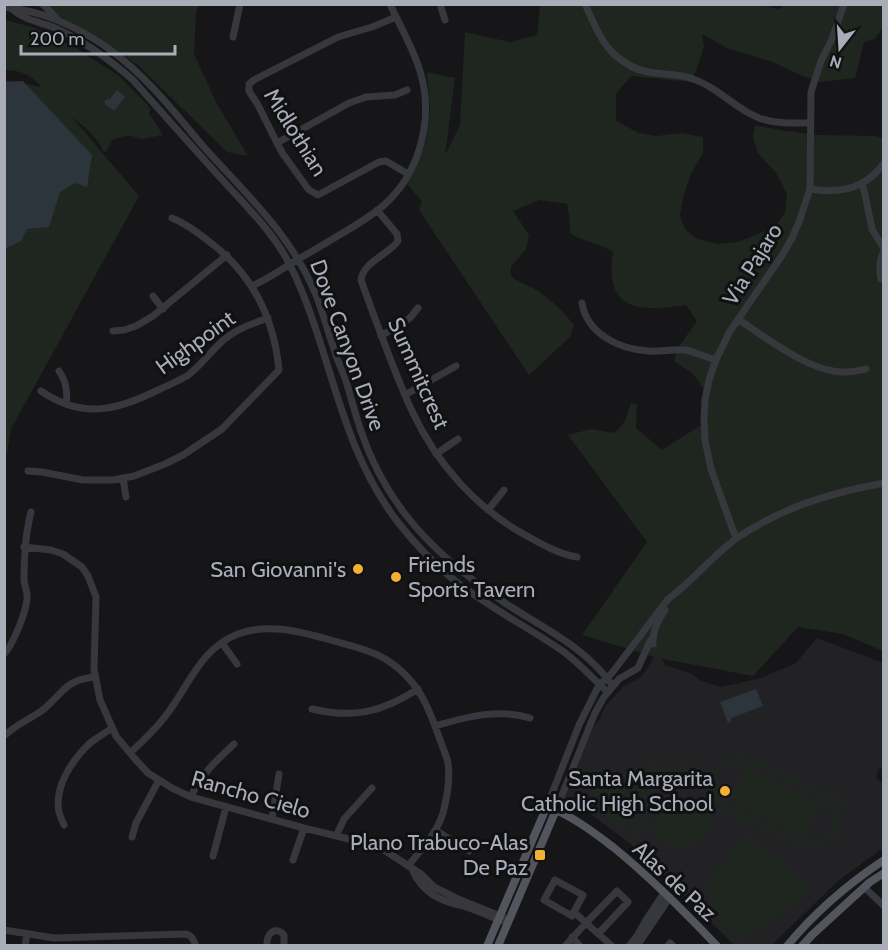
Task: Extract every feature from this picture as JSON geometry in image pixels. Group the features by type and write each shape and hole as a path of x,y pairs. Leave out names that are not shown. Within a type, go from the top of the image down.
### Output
{"main road":[{"name":"Alas de Paz","path":"551,808 564,813 597,835 633,863 690,916 717,945"},
{"path":"487,945 551,808"},
{"path":"498,945 551,808"},
{"path":"787,945 834,898 884,860"},
{"path":"802,945 870,882 884,873"}],"street":[{"path":"43,4 61,23"},
{"path":"233,37 240,4"},
{"path":"252,286 377,210 398,190 416,160 424,130 426,105 423,83 415,57 390,4"},
{"path":"440,4 445,20"},
{"path":"585,4 608,47 614,55 627,64 647,72 680,75 707,84 748,113 767,121 809,123"},
{"name":"Via Pajaro","path":"738,538 734,533 711,469 705,440 705,400 716,360 730,331 783,254 792,238 810,189 811,92 844,4"},
{"name":"Dove Canyon Drive","path":"10,7 61,23 83,33 113,52 148,84 258,205 286,239 316,296 361,431 391,495 431,544 456,567 509,606 573,645 606,677 610,689"},
{"name":"Dove Canyon Drive","path":"10,7 20,16 54,28 85,44 133,80 278,244 304,295 347,428 362,464 399,524 427,555 455,580 567,654 599,685 610,689"},
{"name":"Midlothian","path":"396,17 338,37 254,80 249,84 249,91 276,143 309,190 318,195 379,162 386,161 408,174"},
{"path":"276,143 349,103 366,97 395,95 407,90"},
{"path":"810,189 834,191 862,184 884,163"},
{"path":"862,184 872,229 884,250 879,267 881,279 884,280"},
{"name":"Summitcrest","path":"377,210 397,234 398,241 394,247 368,266 361,280 376,324 421,429 450,472 488,510 516,531 562,554 577,557"},
{"path":"28,471 83,480 113,480 165,464 222,429 279,370 268,318 242,271 227,255 184,223 172,218"},
{"path":"113,330 136,327 163,309 227,255"},
{"path":"153,296 163,309"},
{"path":"582,303 588,321 601,334 618,345 635,350 683,350 716,360"},
{"path":"381,336 410,318 418,308"},
{"name":"Highpoint","path":"41,391 66,404 103,409 117,408 186,376 202,364 226,338 268,318"},
{"path":"738,319 808,363 829,370 846,372 866,369"},
{"path":"326,361 337,358"},
{"path":"405,395 456,366"},
{"path":"59,371 64,379 66,404"},
{"path":"436,454 459,439"},
{"path":"123,478 126,497"},
{"path":"551,808 579,725 599,685 612,673 664,604 738,538 783,513 812,500 884,483"},
{"path":"488,510 504,490"},
{"path":"4,654 14,640 28,598 24,584 24,547 31,512"},
{"name":"Rancho Cielo","path":"24,547 51,550 63,555 82,567 88,576 96,597 95,677 100,700 116,736 148,773 191,797 384,850 421,873 432,890 447,898 509,921"},
{"path":"551,808 595,713 619,679 638,669 657,622 679,591"},
{"path":"130,753 153,732 169,712 206,655 238,634 276,628 297,631 377,654 399,669 418,689 428,706 448,764 448,782 443,812 435,830 410,867"},
{"path":"222,643 237,664"},
{"path":"4,736 12,727 43,709 68,685 83,678 95,677"},
{"path":"312,710 333,714 365,712 384,707 418,689"},
{"path":"435,726 478,715 511,713 530,718"},
{"path":"64,825 59,811 61,786 73,764 88,745 112,728"},
{"path":"191,797 205,773 234,744"},
{"path":"272,819 279,774"},
{"path":"132,837 136,823 159,780"},
{"path":"336,836 344,819 372,788"},
{"path":"213,856 226,807"},
{"path":"293,860 304,828"},
{"path":"435,830 469,851"},
{"path":"555,880 583,895 573,912 572,916 544,900 555,880"},
{"path":"865,888 884,906"},
{"path":"564,945 617,891 628,902 599,933"},
{"path":"629,945 667,895"},
{"path":"637,945 667,895"},
{"path":"573,912 612,945"},
{"path":"4,930 70,942 190,935 195,945"},
{"path":"267,945 268,936 276,930 284,935 284,945"},
{"path":"25,945 27,934"},
{"path":"572,937 580,945"},
{"path":"668,945 670,943 673,945"}],"shaded area":[{"path":"756,4 779,9 787,4 883,5 883,27 875,39 864,42 855,78 819,82 770,61 727,48 702,34 704,47 692,82 631,76 616,94 616,121 639,133 657,136 681,133 703,137 703,153 691,174 683,197 680,216 685,229 697,239 718,244 738,242 773,228 785,213 787,194 776,173 758,153 753,138 755,125 817,135 883,138 883,651 843,634 798,627 753,676 658,658 582,635 647,542 568,435 591,429 615,433 625,421 631,403 637,404 636,428 662,450 705,423 705,391 693,374 674,361 677,349 697,321 686,305 663,308 640,307 629,304 621,298 615,289 612,276 613,252 570,233 567,204 539,200 513,211 529,235 526,249 511,267 511,276 543,295 574,325 570,337 529,375 419,210 422,202 407,184 426,142 430,113 427,72 455,78 445,155 460,125 465,32 510,42 537,35 540,5"},
{"path":"35,5 200,5 196,12 194,54 216,102 248,156 227,152 138,65 82,28"},
{"path":"5,20 32,27 76,48 119,76 148,105 151,110 149,113 163,135 141,139 126,136 112,140 106,152 90,132 72,117 139,196 11,429 5,467 5,80 42,87 25,74 5,70"},
{"path":"23,81 92,155 87,187 75,183 60,192 49,227 27,229 21,241 5,249 5,82"},
{"path":"117,90 125,97 114,111 105,104 105,100 110,99"},
{"name":"Santa Margarita Catholic High School","path":"817,638 883,663 883,767 879,769 876,778 883,784 883,848 838,881 772,945 734,945 633,846 592,815 566,803 565,797 593,728 606,705 624,686 640,678 654,656 660,656 665,665 692,674 701,681 722,687 761,678 796,663"},
{"path":"756,689 763,706 731,718 728,723 720,702"},
{"path":"739,756 753,759 849,803 847,808 837,804 840,820 835,836 818,847 801,847 728,813 713,798 711,780 720,764","holes":["743,762 824,798 831,805 834,813 834,821 828,834 822,839 804,841 727,806 718,794 719,775 729,765"]},
{"path":"652,759 660,762 653,779 645,776"},
{"path":"684,760 692,763 685,780 677,777"},
{"path":"665,764 673,768 666,785 658,781"},
{"path":"696,765 704,768 697,786 689,782"},
{"path":"745,767 822,803 806,837 729,801"},
{"path":"610,775 630,779 649,787 623,831 587,800 596,781"},
{"path":"650,791 658,794 651,811 643,808"},
{"path":"673,791 715,815 703,836 685,850 665,844 651,831"},
{"path":"640,817 648,820 640,837 632,834"},
{"path":"748,835 783,863 806,887 806,895 743,939 735,939 708,910 707,881"}],"place":[{"name":"San Giovanni's","path":"358,569"},
{"name":"Friends Sports Tavern","path":"396,577"},
{"name":"Santa Margarita Catholic High School","path":"725,791"},
{"name":"Plano Trabuco-Alas De Paz","path":"540,855"}]}
